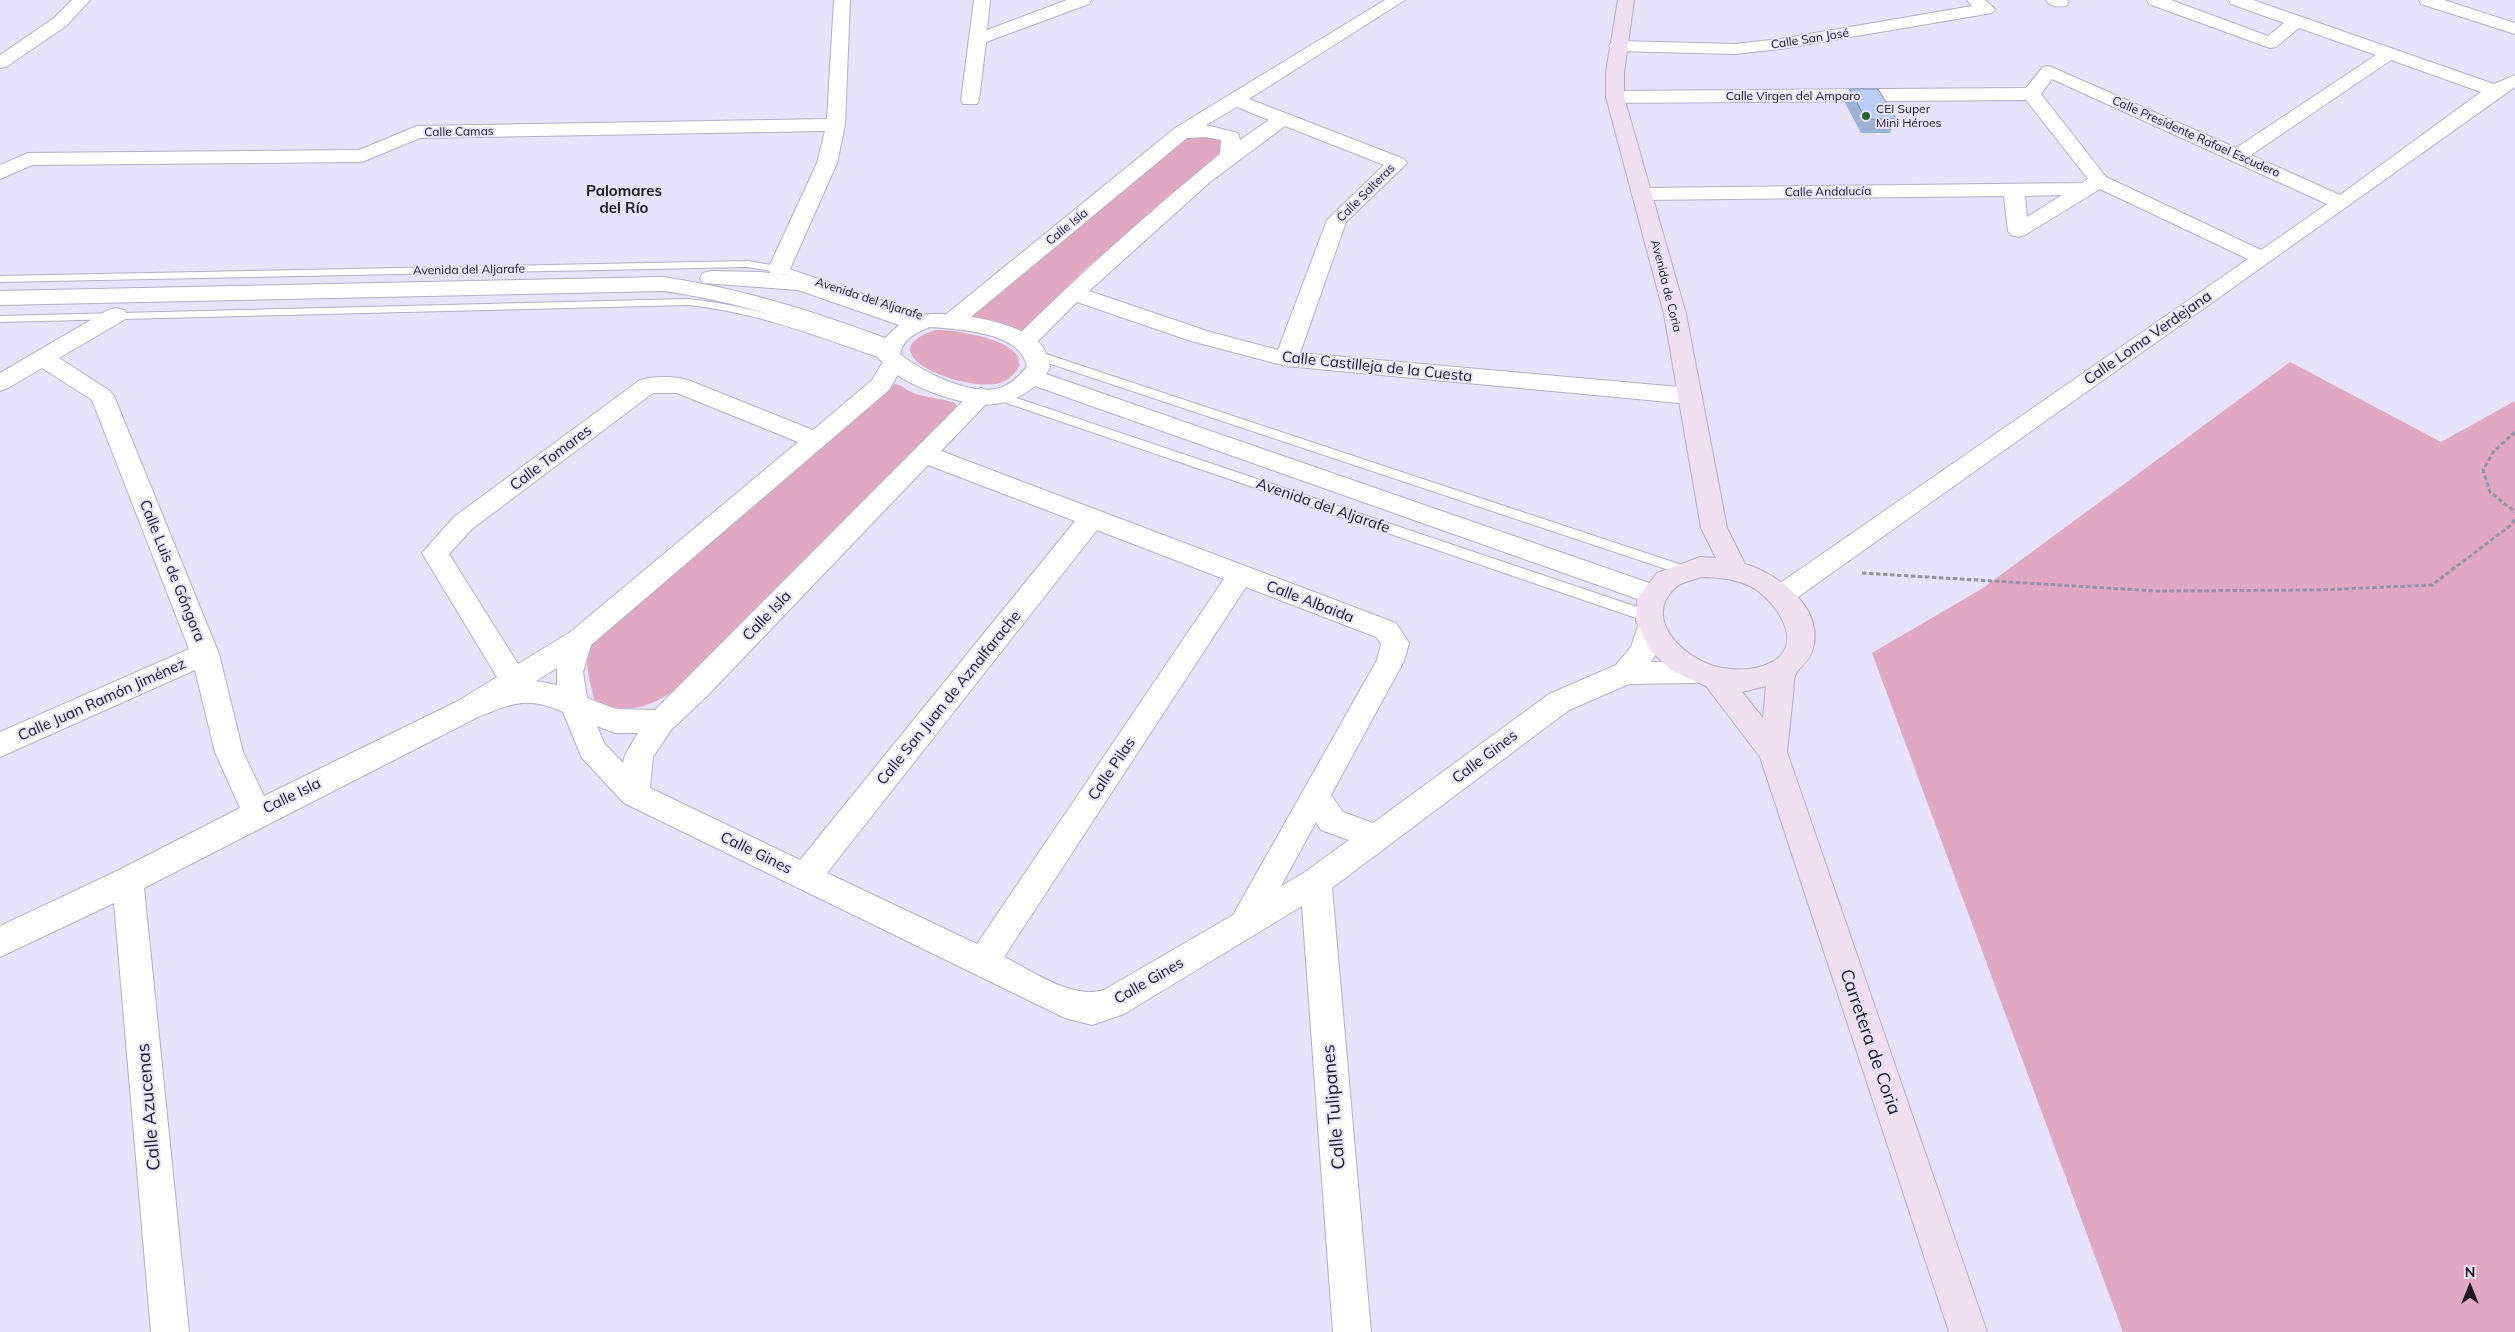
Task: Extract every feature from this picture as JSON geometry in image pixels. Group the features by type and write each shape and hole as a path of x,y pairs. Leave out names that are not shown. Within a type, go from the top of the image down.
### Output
{"main road":[{"name":"Avenida de Coria","path":"1626,0 1618,46 1614,83 1615,97 1675,314 1714,528 1735,570"},
{"path":"1717,567 1735,570 1753,576 1782,595 1794,611 1801,627 1801,644 1794,658 1782,671 1763,679 1740,682 1705,675 1675,659 1659,644 1650,612 1664,580 1684,570 1717,567"},
{"name":"Carretera de Coria","path":"1773,752 1782,671"},
{"name":"Carretera de Coria","path":"1705,675 1773,752 1968,1332"}],"street":[{"path":"0,63 60,22 82,0"},
{"path":"779,269 827,163 836,125 842,0"},
{"path":"970,100 982,0"},
{"path":"978,39 1083,0"},
{"path":"1366,0 1390,4"},
{"name":"Calle San José","path":"1618,46 1735,49 1780,44 1986,9 1975,0"},
{"path":"2154,0 2270,43 2297,21"},
{"path":"2237,0 2495,91"},
{"path":"2427,0 2515,29"},
{"name":"Calle Isla","path":"933,321 1182,132 1390,4"},
{"path":"2238,155 2389,54"},
{"name":"Calle Presidente Rafael Escudero","path":"2031,94 2049,71 2342,203"},
{"name":"Calle Loma Verdejana","path":"1782,595 2342,203 2495,91 2515,80"},
{"path":"2031,94 2093,185 2262,258"},
{"name":"Calle Virgen del Amparo","path":"1615,97 2031,94"},
{"path":"1231,147 1234,99"},
{"name":"Calle Salteras","path":"1234,99 1397,163 1337,220 1286,359"},
{"path":"990,396 1018,387 1031,358 1073,293 1182,195 1231,147 1284,118"},
{"name":"Calle Camas","path":"0,173 28,159 362,156 417,132 836,125"},
{"path":"1182,132 1206,131 1231,147"},
{"path":"2014,191 2018,231 2093,185"},
{"name":"Calle Andalucía","path":"1642,194 2014,191 2093,185"},
{"name":"Avenida del Aljarafe","path":"663,284 697,278 725,278 800,284 933,321 994,330 1031,358 1650,612"},
{"name":"Avenida del Aljarafe","path":"0,298 663,284 696,287 741,297 890,355 911,374 932,384 990,396"},
{"name":"Calle Castilleja de la Cuesta","path":"1073,293 1199,336 1286,359 1690,396"},
{"path":"0,383 44,359 116,315"},
{"name":"Avenida del Aljarafe","path":"890,355 902,333 933,321"},
{"name":"Calle Isla","path":"0,942 128,881 257,814 468,709 579,640 881,385 890,355"},
{"name":"Calle Luis de Góngora","path":"44,359 102,396 204,654 229,752 257,814"},
{"name":"Calle Tomares","path":"512,680 499,654 435,553 463,523 648,385 680,385 816,440"},
{"name":"Calle Isla","path":"634,794 639,755 661,722 697,688 924,454 990,396"},
{"name":"Calle Albaida","path":"924,454 1240,576 1386,630 1395,643 1390,661 1245,922"},
{"name":"Calle San Juan de Aznalfarache","path":"805,877 1092,518"},
{"name":"Calle Pilas","path":"983,962 1240,576"},
{"path":"1626,673 1644,651 1650,612"},
{"path":"579,640 569,672 574,705 592,750 634,794"},
{"name":"Calle Juan Ramón Jiménez","path":"0,745 204,654"},
{"path":"1626,673 1705,675"},
{"name":"Calle Gines","path":"634,794 1065,1003 1092,1009 1112,1003 1228,936 1245,922 1316,882 1559,702 1626,673"},
{"path":"468,709 516,691 546,692 615,721 661,722"},
{"path":"1314,795 1332,821 1376,838"},
{"name":"Calle Azucenas","path":"128,881 170,1332"},
{"name":"Calle Tulipanes","path":"1316,882 1352,1332"}],"lane":[{"name":"Avenida del Aljarafe","path":"0,279 748,264 779,269 933,321"},
{"name":"Avenida del Aljarafe","path":"0,319 678,303 718,304 744,309 890,355"},
{"name":"Avenida del Aljarafe","path":"1031,358 1684,570"},
{"name":"Avenida del Aljarafe","path":"990,396 1650,612"}],"path":[{"path":"2515,432 2494,451 2483,470 2490,492 2515,512"},
{"path":"1818,570 2156,591 2319,590 2432,585 2512,525 2515,520"}],"shaded area":[{"path":"1199,136 1218,138 1222,142 1223,150 1084,270 1027,329 1019,332 995,321 969,317 1184,139"},
{"path":"936,330 967,333 1001,343 1016,354 1020,365 1012,376 1000,383 985,385 946,377 928,369 915,360 910,349 916,339"},
{"path":"2290,362 2441,442 2515,401 2515,1332 2123,1332 1872,653 1983,588"},
{"path":"891,384 926,397 952,402 956,404 956,407 686,681 665,696 643,706 619,708 594,699 587,660 591,645 596,637"}],"building":[{"path":"1850,89 1878,89 1896,119 1866,119"}],"place":[{"name":"CEI Super Mini Héroes","path":"1866,116"}],"district":[{"name":"Palomares del Río","path":"624,200"}]}
